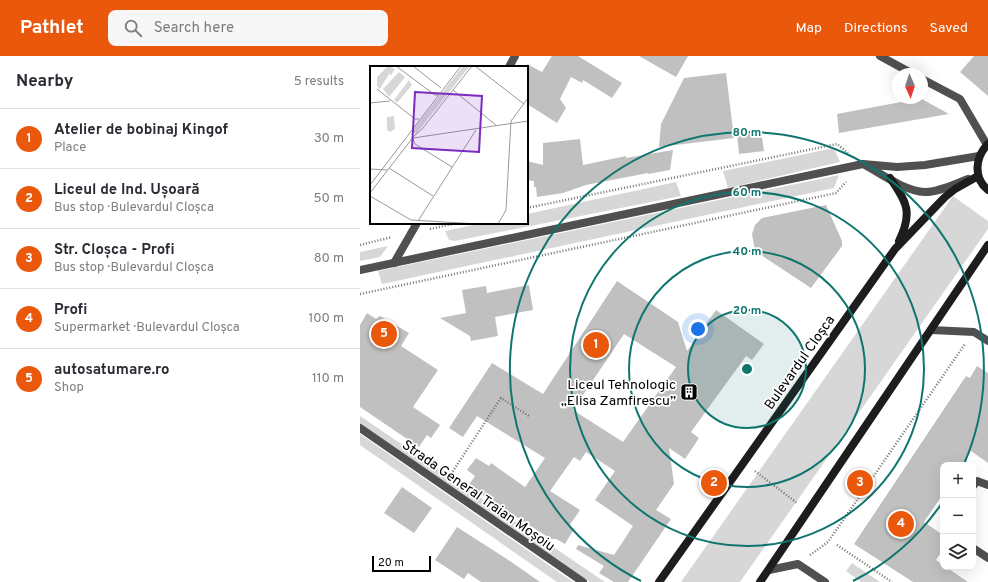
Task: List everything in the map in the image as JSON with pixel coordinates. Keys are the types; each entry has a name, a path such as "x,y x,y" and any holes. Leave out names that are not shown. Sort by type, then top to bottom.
{"main road":[{"path":"987,145 979,156 977,166 978,176 984,187 988,190"},
{"name":"Bulevardul Cloșca","path":"659,582 895,249 955,188 978,176"},
{"path":"890,178 903,197 908,210 906,226 895,249"},
{"path":"760,582 988,245"}],"street":[{"path":"510,66 516,56"},
{"path":"880,56 902,68"},
{"path":"928,82 960,99 987,145"},
{"path":"360,270 863,164 897,166 925,165 979,156"},
{"path":"863,164 915,190 926,192 937,190 978,176"},
{"path":"394,263 416,224"},
{"path":"931,330 974,332 988,341"},
{"name":"Strada General Traian Moșoiu","path":"360,428 583,582"},
{"path":"976,482 977,481 988,485"},
{"path":"976,550 988,558"},
{"path":"769,570 798,564 825,582"}],"path":[{"path":"528,208 837,144"},
{"path":"360,294 836,193"},
{"path":"443,226 452,224"},
{"path":"360,245 396,237"},
{"path":"798,564 828,542 974,332"},
{"path":"444,486 500,398 528,416"},
{"path":"753,469 799,504"},
{"path":"837,545 892,582"}],"shaded area":[{"path":"834,148 840,162 728,188 723,171"},
{"path":"839,175 834,188 382,284 378,271"},
{"path":"676,182 681,196 455,241 449,240 445,231 478,224 528,224 528,214"},
{"path":"953,196 988,221 988,229 740,582 681,582"},
{"path":"388,246 380,257 360,261 360,252"},
{"path":"360,416 605,582 590,582 360,424"},
{"path":"360,434 573,582 557,582 360,445"},
{"path":"852,563 880,582 861,582 846,571"}],"building":[{"path":"552,56 578,56 622,83 612,98 583,80 582,83 571,77 560,99 566,108 557,123 528,105 527,64 542,72"},
{"path":"639,56 688,56 676,77"},
{"path":"974,56 988,56 988,96 960,72"},
{"path":"726,73 734,138 659,147 661,124 684,78"},
{"path":"928,102 949,114 839,133 837,114 892,104 928,104"},
{"path":"761,131 764,151 739,154 737,133"},
{"path":"580,139 583,165 626,156 626,158 673,150 670,170 586,185 563,193 537,197 534,181 528,180 528,161 543,165 543,143"},
{"path":"826,205 842,241 842,246 811,288 755,251 752,234 755,225 762,218"},
{"path":"617,281 678,322 687,351 716,310 764,344 752,360 746,356 691,432 699,438 685,459 669,448 674,484 656,510 671,519 628,582 614,582 599,573 604,566 576,549 578,545 614,555 633,526 595,500 615,471 586,452 580,461 574,457 550,491 580,510 569,526 574,529 565,544 556,539 551,539 468,486 475,476 467,470 476,458 489,466 491,463 525,487 545,458 477,416 463,437 449,428 492,363 543,394","holes":["624,334 676,367 623,442 573,410"]},
{"path":"529,285 533,310 495,317 498,336 471,341 470,336 440,318 466,313 462,290 486,286 487,293"},
{"path":"367,313 376,319 380,316 409,333 401,346 438,370 413,407 440,425 431,438 427,435 419,447 360,407 360,325"},
{"path":"977,366 988,373 988,463 971,451 964,462 940,462 940,498 924,522 940,533 940,554 936,560 940,563 940,570 950,570 968,582 913,582 854,544 966,376 970,378"},
{"path":"402,487 432,508 414,533 384,513"},
{"path":"457,527 540,582 481,582 468,573 464,579 435,560"}],"place":[{"name":"autosatumare.ro","path":"384,334"},
{"name":"Atelier de bobinaj Kingof","path":"596,345"},
{"name":"Liceul Tehnologic „Elisa Zamfirescu”","path":"689,392"},
{"name":"Liceul de Ind. Ușoară","path":"714,483"},
{"name":"Str. Cloșca - Profi","path":"860,483"},
{"name":"Profi","path":"901,524"}]}
